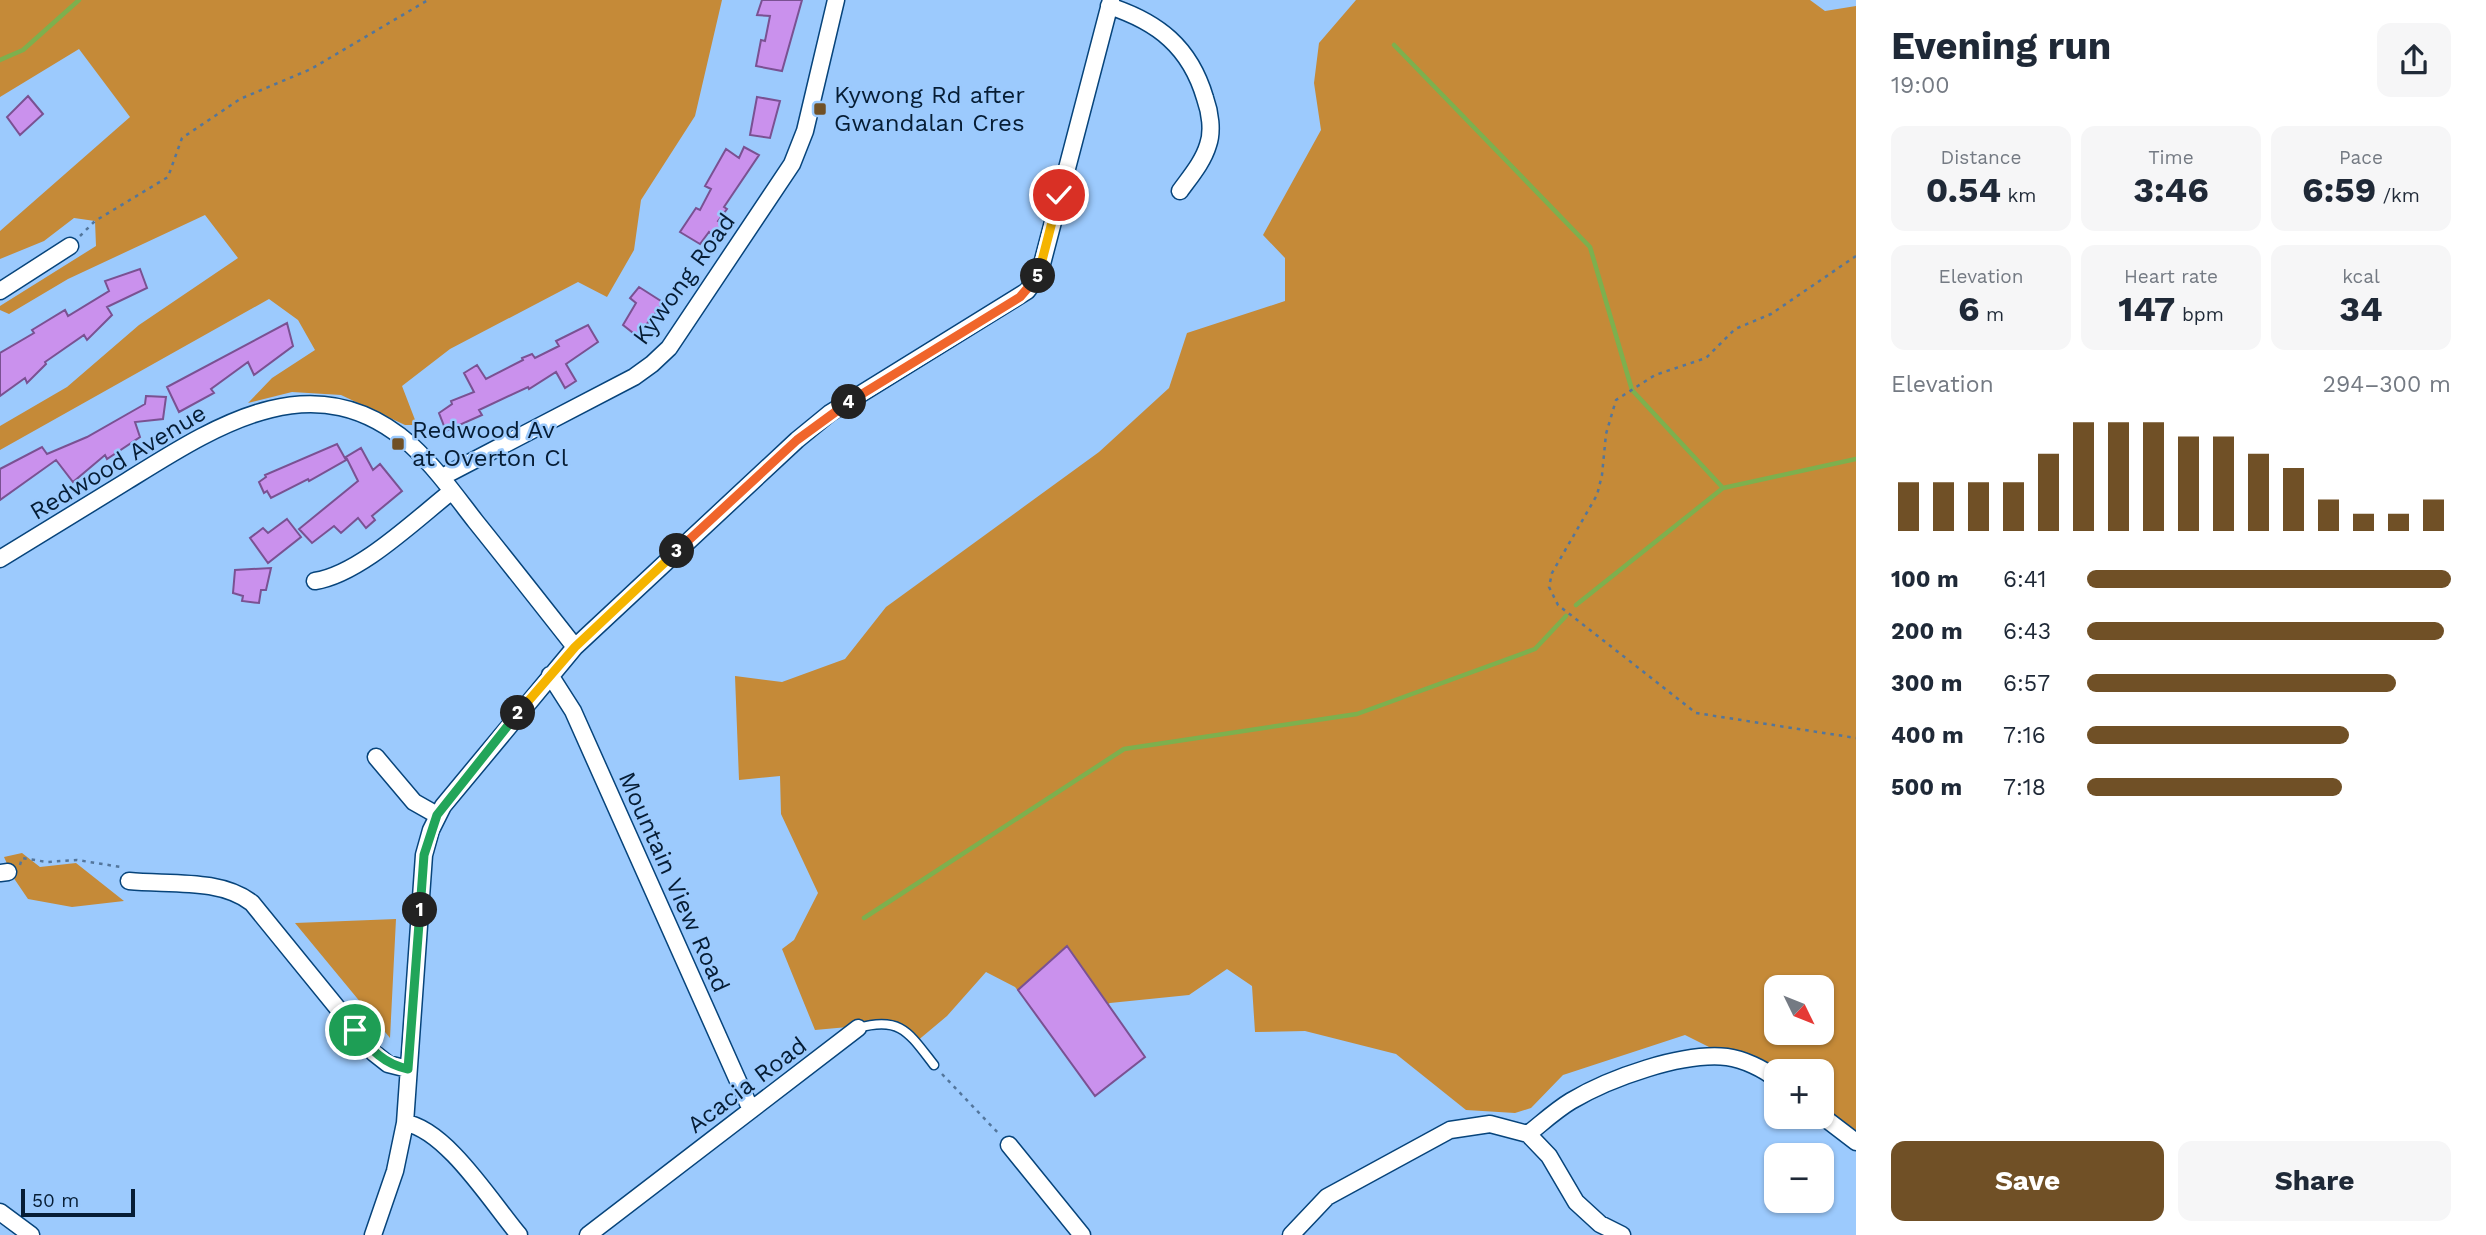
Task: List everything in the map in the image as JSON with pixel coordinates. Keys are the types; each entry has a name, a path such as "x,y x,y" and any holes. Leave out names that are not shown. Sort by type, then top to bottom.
{"street":[{"name":"Kywong Road","path":"442,477 634,377 669,348 792,164 805,131 836,0"},
{"path":"373,1235 395,1171 405,1123 424,855 437,815 575,647 813,426 1027,291 1039,275 1110,3 1147,20 1163,31 1178,44 1199,78 1209,116 1208,145 1199,164 1180,191"},
{"path":"0,291 70,246"},
{"name":"Redwood Avenue","path":"0,559 189,442 233,421 283,406 321,404 350,407 391,429 442,477 575,647"},
{"path":"315,581 333,578 355,566 452,491"},
{"name":"Mountain View Road","path":"550,675 573,711 751,1110"},
{"path":"376,757 414,802 437,815"},
{"path":"129,881 222,887 238,892 252,903 374,1053 388,1064 408,1069"},
{"name":"Acacia Road","path":"588,1235 858,1028"},
{"path":"1528,1134 1572,1101 1641,1070 1689,1058 1729,1057 1764,1070"},
{"path":"405,1123 423,1127 437,1138 519,1235"},
{"path":"1291,1235 1327,1197 1450,1130 1490,1124 1528,1134 1549,1156 1576,1202 1601,1224 1622,1235"},
{"path":"1834,1125 1856,1142"},
{"path":"1010,1145 1082,1235"},
{"path":"0,1212 31,1235"}],"lane":[{"name":"Acacia Road","path":"858,1028 880,1022 892,1023 916,1042 934,1065"}],"path":[{"path":"70,246 95,221 169,177 182,138 240,99 311,69 428,0"},
{"path":"1856,256 1771,314 1735,330 1706,358 1655,375 1616,400 1606,434 1597,495 1552,573 1549,587 1558,605 1696,713 1856,738"},
{"path":"26,857 47,862 77,860 128,869 129,881"},
{"path":"934,1065 1010,1145"}],"shaded area":[{"path":"0,0 722,0 695,116 641,200 634,250 607,297 578,282 450,349 402,386 417,425 405,425 341,395 292,392 248,403 272,378 315,350 298,320 269,299 0,450 0,426 67,387 139,325 238,258 205,215 68,279 9,314 0,310 0,306 96,246 95,221 74,218 44,241 0,259 0,231 130,117 79,49 0,97"},
{"path":"1356,0 1810,0 1825,11 1856,6 1856,1142 1834,1126 1834,1059 1764,1059 1764,1067 1729,1057 1685,1035 1563,1075 1531,1108 1515,1113 1466,1110 1396,1054 1305,1031 1255,1032 1252,986 1227,969 1189,995 1110,1003 1051,1033 1015,987 986,972 947,1016 916,1042 892,1023 815,1030 782,949 794,940 818,893 781,814 780,776 739,780 735,676 782,682 845,659 886,607 1099,452 1169,388 1187,333 1285,301 1285,258 1263,235 1321,130 1314,83 1319,43"},
{"path":"22,853 40,867 76,863 124,901 72,907 28,899 13,877 4,857"},
{"path":"396,919 390,1038 295,923"}],"building":[{"path":"762,0 802,0 782,71 756,66 761,40 765,41 770,16 757,15"},
{"path":"28,96 43,114 20,135 7,117"},
{"path":"757,97 780,101 770,138 750,135"},
{"path":"744,147 759,155 724,207 727,209 718,221 724,225 715,237 709,232 700,244 680,232 696,208 700,210 711,189 705,186 726,149 739,158"},
{"path":"140,269 147,288 107,307 112,315 87,340 84,335 45,362 27,383 25,378 0,396 0,353 65,310 68,316 109,291 105,281"},
{"path":"639,287 664,303 637,336 623,325 636,303 630,298"},
{"path":"287,323 293,346 254,375 248,362 211,389 214,393 179,412 167,387"},
{"path":"588,325 598,342 566,364 576,381 565,388 556,372 529,389 528,387 479,410 482,415 446,431 439,413 452,404 451,401 474,392 464,373 477,365 486,379 523,360 522,358 532,354 535,358 559,346 556,341"},
{"path":"146,396 166,397 163,419 135,422 140,437 107,459 105,455 73,482 56,460 0,500 0,469 42,447 47,454 87,437 145,404"},
{"path":"337,444 346,460 271,498 267,491 264,493 259,482 265,475"},
{"path":"361,448 373,470 380,464 402,491 372,516 375,520 366,528 358,518 341,533 334,526 312,543 299,529 358,481 346,457"},
{"path":"287,519 301,537 268,563 250,538 263,528 268,533"},
{"path":"271,568 266,590 261,590 259,603 242,601 243,596 233,593 235,570"},
{"path":"1067,946 1145,1057 1095,1096 1018,990"}],"waterway":[{"path":"0,60 23,50 79,0"},
{"path":"1394,45 1590,247 1632,390 1723,488"},
{"path":"1576,605 1723,488 1856,459"},
{"path":"864,918 1124,749 1357,714 1535,649 1566,616"}],"place":[{"name":"Kywong Rd after Gwandalan Cres","path":"820,109"},
{"name":"Redwood Av at Overton Cl","path":"398,444"}],"route":[{"path":"355,1030 382,1060 395,1067 408,1069 424,855 431,830 443,806 550,675 596,626 813,426 1027,291 1039,275 1059,195"}]}
